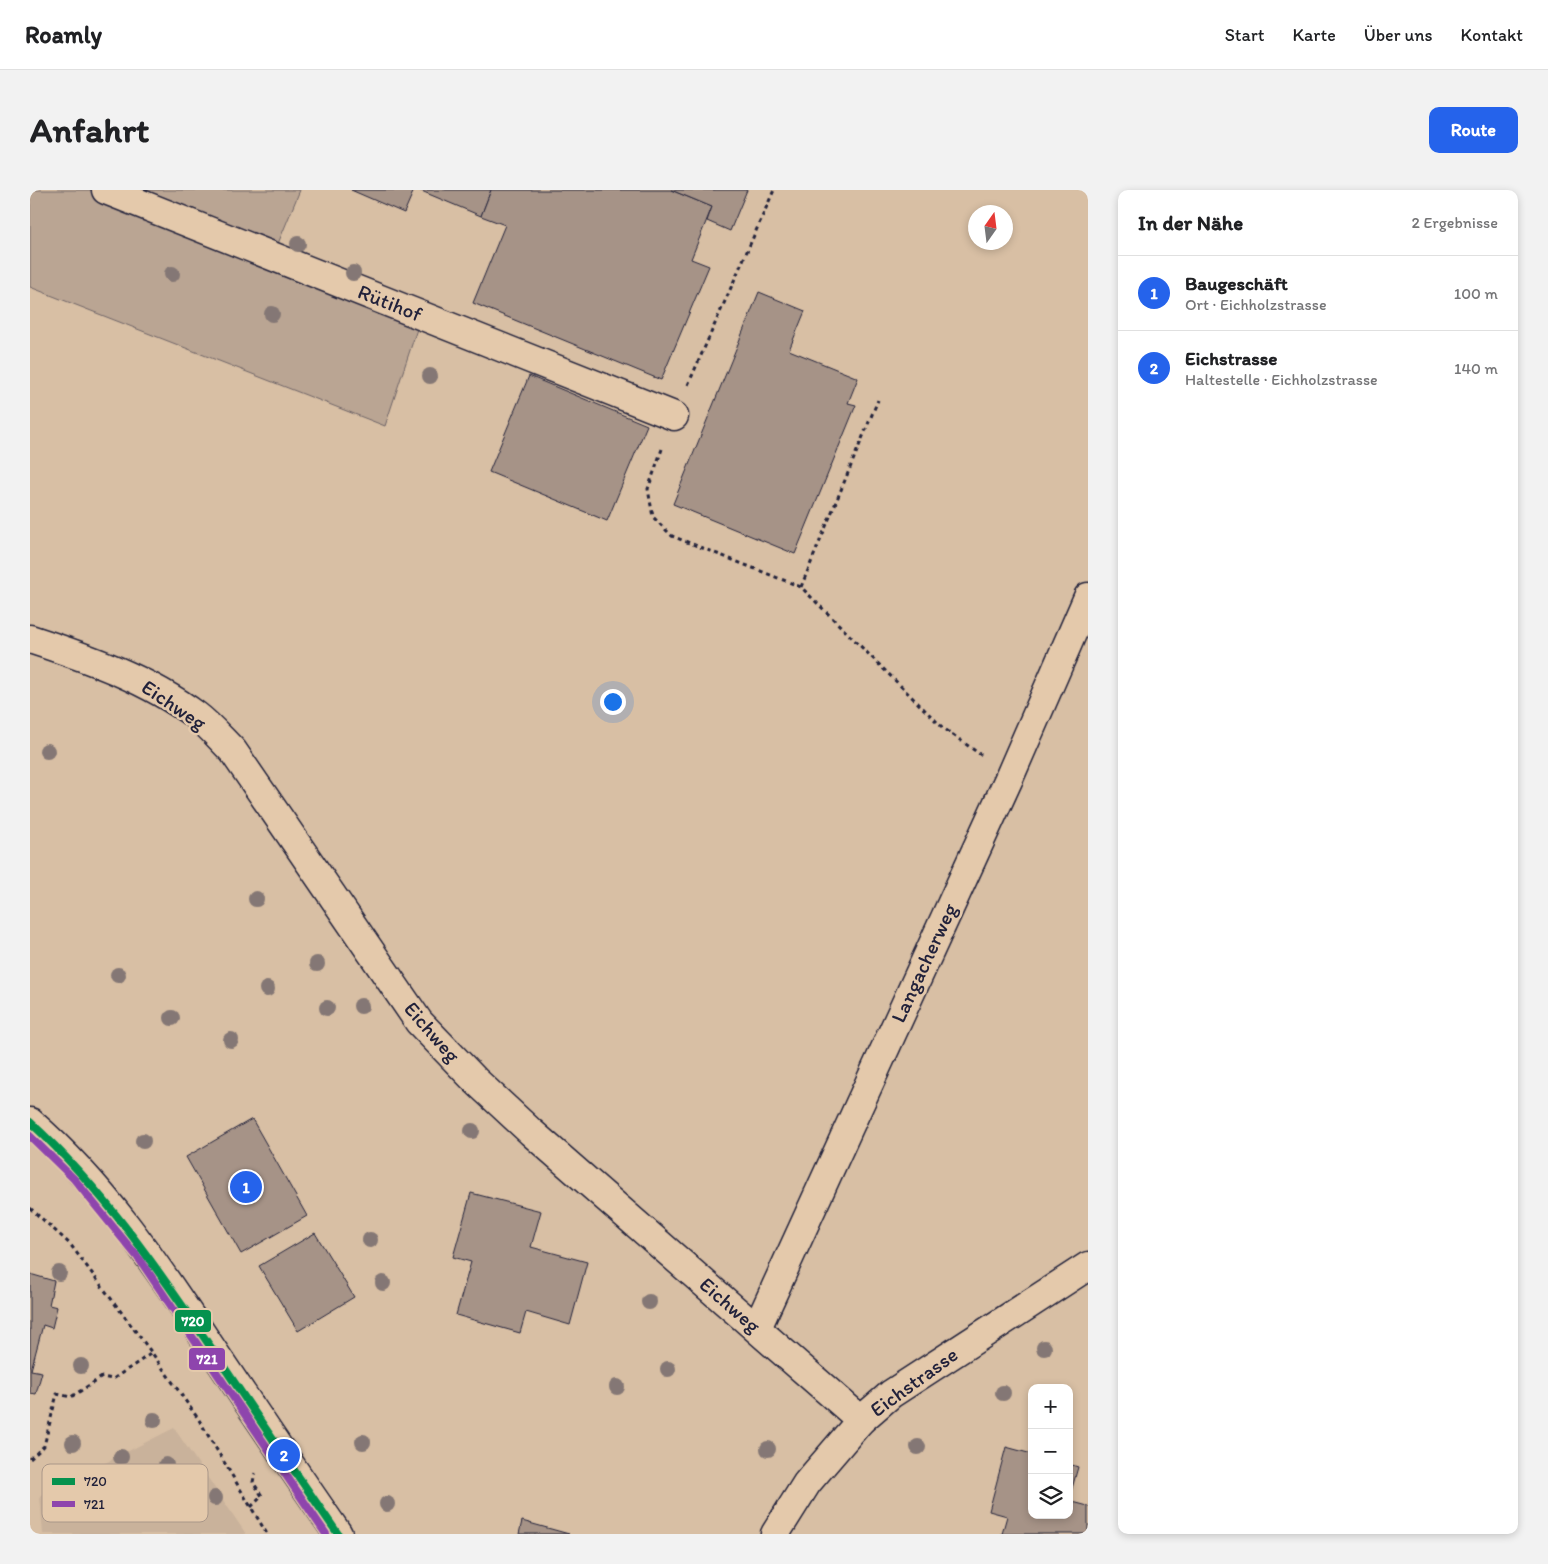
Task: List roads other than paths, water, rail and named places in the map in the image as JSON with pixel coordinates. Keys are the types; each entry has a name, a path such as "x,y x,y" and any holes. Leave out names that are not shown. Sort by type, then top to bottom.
{"street":[{"name":"Rütihof","path":"106,190 674,416"},
{"name":"Langacherweg","path":"756,1328 1010,776 1088,597"},
{"name":"Eichweg","path":"30,639 132,677 168,697 198,717 233,751 419,1022 475,1080 531,1132 861,1420"},
{"path":"30,1122 83,1172 121,1218 160,1271 338,1534"},
{"name":"Eichstrasse","path":"775,1534 807,1483 861,1420 891,1394 1088,1266"}],"place":[{"name":"Baugeschäft","path":"246,1187"},
{"name":"Eichstrasse","path":"284,1455"}]}
